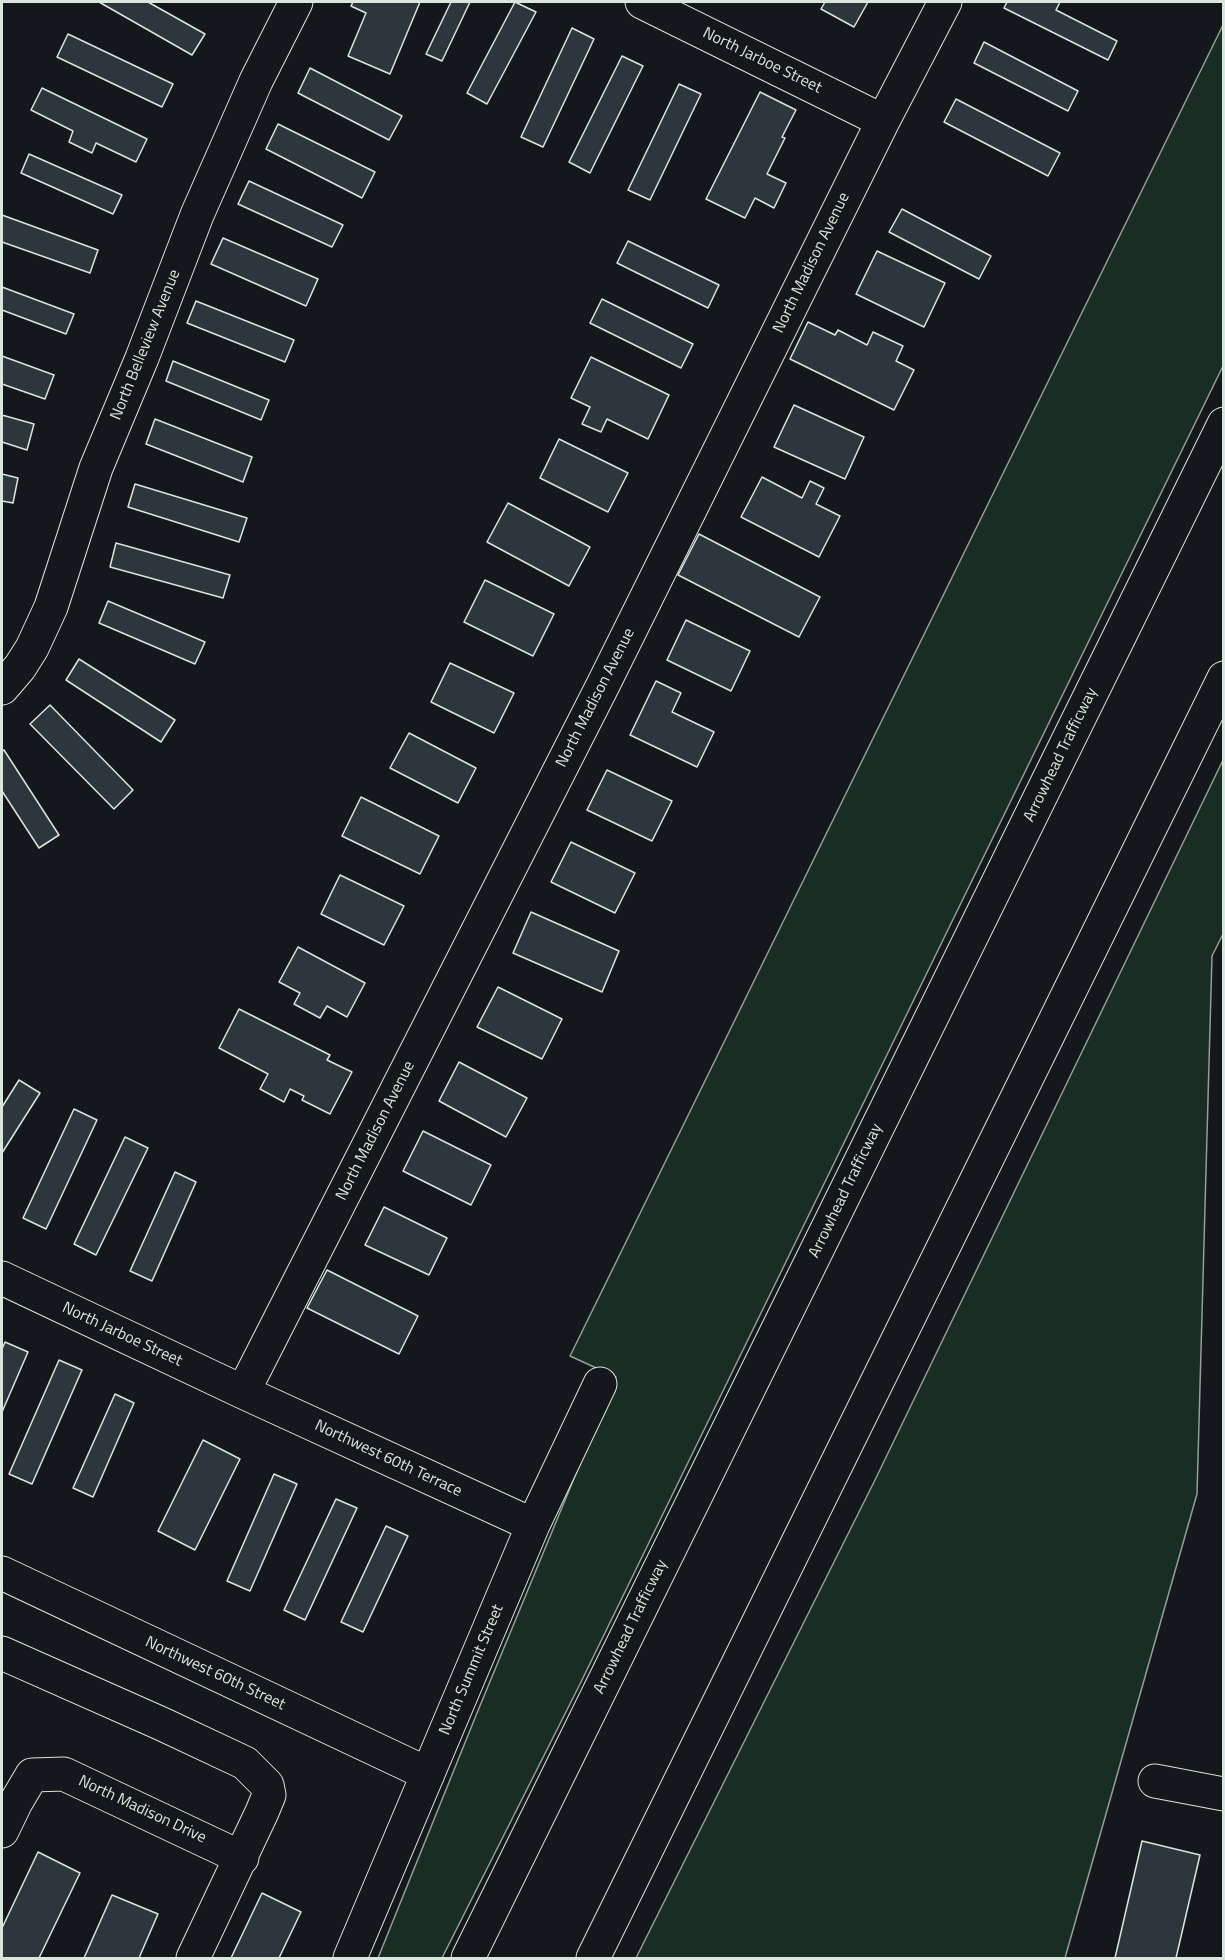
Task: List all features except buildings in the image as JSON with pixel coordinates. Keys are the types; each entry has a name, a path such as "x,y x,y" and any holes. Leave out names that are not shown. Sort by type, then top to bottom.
{"main road":[{"name":"North Belleview Avenue","path":"2,688 32,648 51,607 96,468 142,358 197,215 256,81 296,2"},
{"name":"North Jarboe Street","path":"642,2 883,121"},
{"name":"North Madison Avenue","path":"243,1392 603,685 883,121 945,2"},
{"name":"Arrowhead Trafficway","path":"468,1959 1224,424"},
{"path":"593,1959 1224,678"},
{"name":"North Jarboe Street","path":"2,1278 243,1392"},
{"name":"North Summit Street","path":"350,1959 533,1525 600,1384"},
{"name":"Northwest 60th Terrace","path":"243,1392 533,1525"},
{"name":"Northwest 60th Street","path":"2,1573 428,1774"},
{"path":"2,1653 245,1763 267,1785 269,1795 242,1858 193,1959"},
{"name":"North Madison Drive","path":"2,1832 32,1775 64,1774 242,1858"},
{"path":"1155,1782 1224,1794"}],"green space":[{"path":"1223,25 1223,366 580,1684 442,1958 378,1958 616,1377 570,1356"},
{"path":"1223,760 1224,932 1212,956 1197,1494 1065,1958 636,1958 875,1480"}]}
